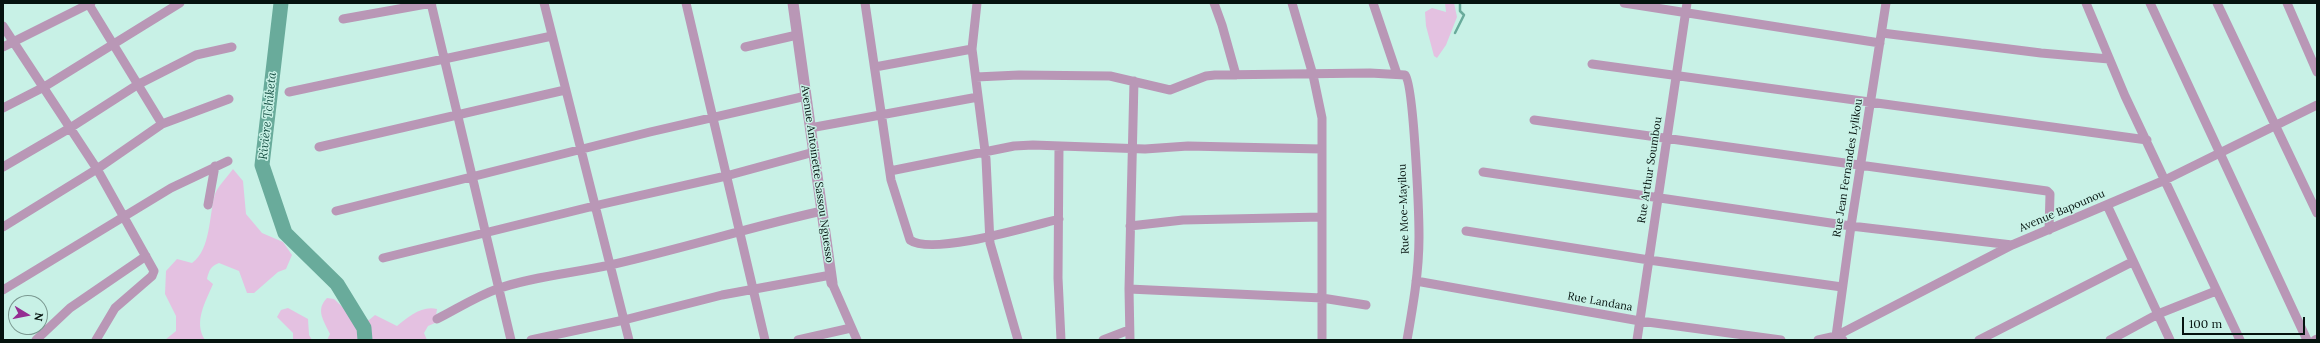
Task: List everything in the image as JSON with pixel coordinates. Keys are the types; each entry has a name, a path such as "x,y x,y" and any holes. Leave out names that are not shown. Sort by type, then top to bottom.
{"street":[{"path":"3,47 12,41 89,3 162,124"},
{"path":"3,108 44,86 112,43 180,3"},
{"path":"343,19 431,3 511,340"},
{"path":"544,3 580,151 629,340"},
{"path":"686,3 765,340"},
{"name":"Avenue Antoinette Sassou Nguesso","path":"793,3 831,279 857,340"},
{"path":"865,3 890,171 902,218 910,240 914,243 964,242 990,237 1059,219"},
{"path":"977,3 972,49 985,151 990,237 1018,340"},
{"path":"1214,3 1222,25 1236,75"},
{"path":"1292,3 1313,75 1322,118 1322,340"},
{"path":"976,77 1069,74 1110,76 1170,90 1206,76 1397,74 1373,3"},
{"path":"1624,3 1880,43"},
{"name":"Rue Arthur Soumbou","path":"1637,340 1687,3"},
{"name":"Rue Jean Fernandes Lylikou","path":"1840,338 1842,287 1886,3"},
{"path":"2086,3 2109,59 2240,340"},
{"path":"2150,3 2307,340"},
{"path":"2217,3 2276,124 2317,213"},
{"path":"2287,3 2317,72"},
{"path":"3,26 44,86 97,169 126,218 154,271 153,275 115,308 96,340"},
{"path":"1882,33 2041,53 2109,59"},
{"path":"745,47 797,35"},
{"path":"289,92 552,36"},
{"path":"3,167 70,128 137,84 196,56 232,47"},
{"path":"875,67 972,49"},
{"path":"1592,64 1676,77 2147,140"},
{"name":"Rue Moe-Mayilou","path":"1397,74 1407,78 1414,116 1419,237 1416,281 1407,340"},
{"path":"1130,340 1129,288 1131,149 1134,82"},
{"path":"319,147 566,90"},
{"path":"336,211 473,178 712,117 806,96"},
{"path":"810,128 978,97"},
{"path":"3,227 97,169 162,124 229,99"},
{"name":"Avenue Bapounou","path":"1818,340 1840,338 2012,245 2165,180 2317,105"},
{"path":"1534,120 2047,192 2050,194 2051,199 2049,230"},
{"path":"890,171 1014,146 1131,149 1188,146 1322,149"},
{"path":"1059,146 1058,278 1061,340"},
{"path":"383,258 486,234 594,206 726,176 814,152"},
{"path":"3,290 126,218 171,188 228,161"},
{"path":"208,205 215,166"},
{"path":"1483,172 1851,226 2012,245"},
{"path":"2107,205 2132,262 2170,340"},
{"path":"437,318 453,311 470,300 499,289 610,265 739,230 822,211"},
{"path":"1130,226 1183,220 1322,217"},
{"path":"1466,230 1649,260 1842,287"},
{"path":"36,340 70,308 146,256"},
{"path":"1979,340 2132,262"},
{"path":"531,340 624,320 722,295 831,279"},
{"name":"Rue Landana","path":"1416,281 1640,321 1781,340"},
{"path":"1129,288 1322,298 1366,305"},
{"path":"2110,340 2158,314 2216,291"},
{"path":"798,340 852,328"},
{"path":"1103,340 1129,330"}],"shaded area":[{"path":"1445,3 1454,3 1457,17 1446,45 1437,58 1434,56 1426,26 1425,12 1432,8 1446,12"},
{"path":"233,169 243,181 246,214 262,233 283,242 292,255 286,269 278,272 254,293 247,293 239,271 219,263 212,267 207,279 213,284 204,304 200,319 200,326 205,340 165,340 176,331 176,316 165,294 166,271 177,259 192,263 203,250 216,191"},
{"path":"327,298 334,299 351,315 369,320 375,315 397,326 421,310 431,308 437,309 435,323 428,326 424,333 427,340 327,340 330,334 323,320 321,311 323,302"},
{"path":"288,308 308,319 309,335 312,340 293,340 293,333 277,317 281,310"}],"waterway":[{"name":"Rivière Tchiketa","path":"281,3 262,165 285,233 337,284 364,328 365,340"},
{"path":"1455,33 1464,15 1460,11 1460,3"}]}
